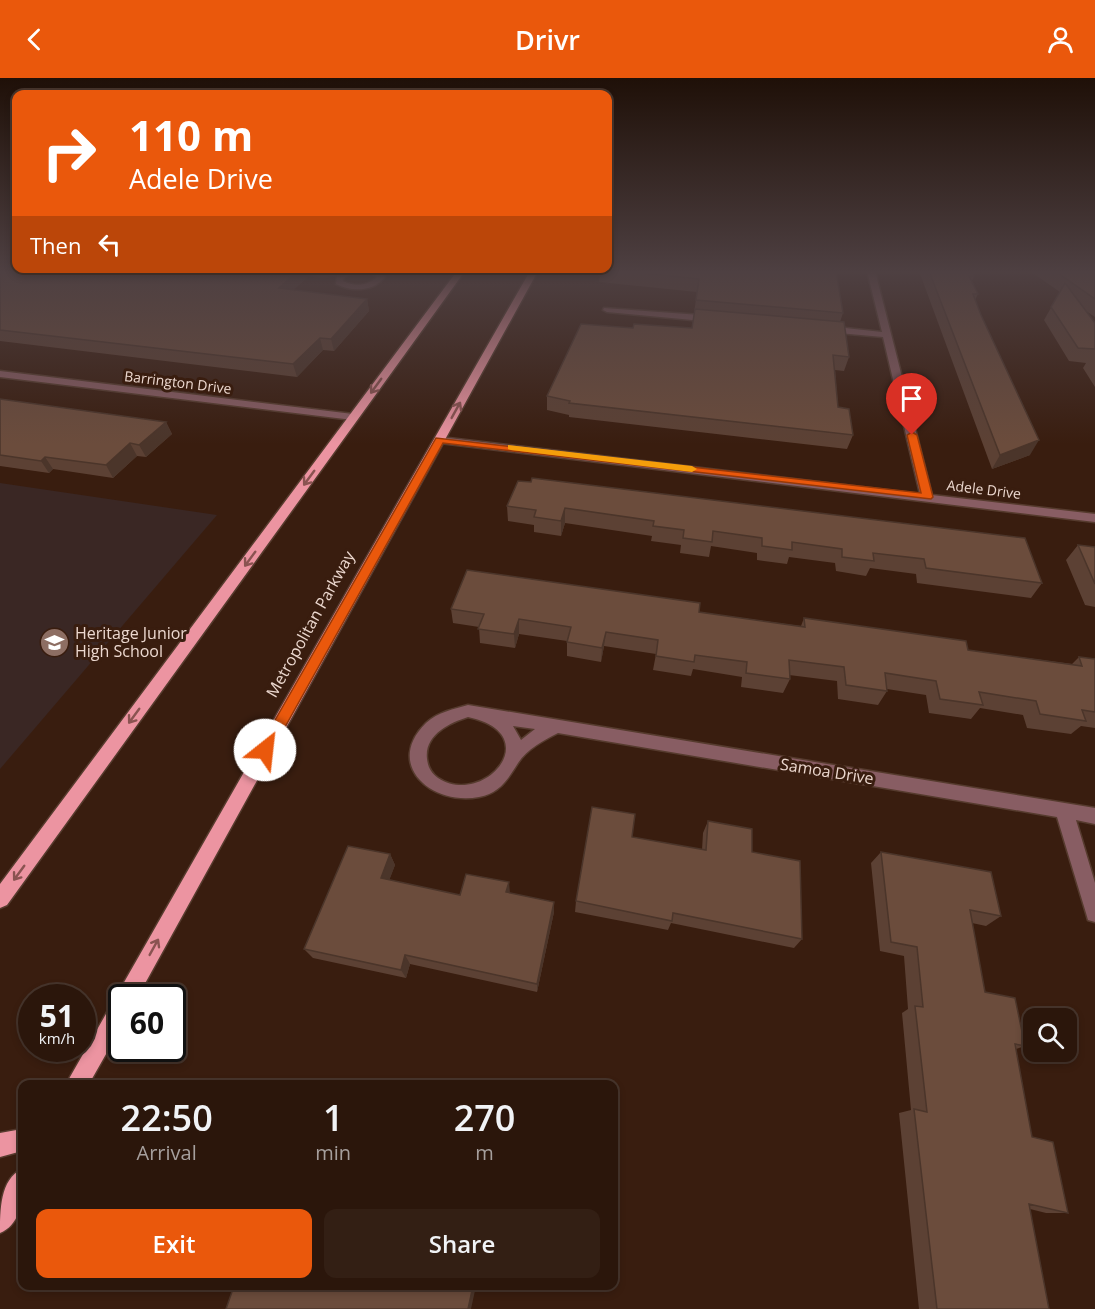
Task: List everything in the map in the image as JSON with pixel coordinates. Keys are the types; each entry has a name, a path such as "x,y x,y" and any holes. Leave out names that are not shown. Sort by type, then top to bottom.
{"main road":[{"path":"0,899 419,328"},
{"name":"Metropolitan Parkway","path":"134,984 502,328"},
{"path":"79,1080 108,1030"},
{"path":"0,1145 18,1141"},
{"path":"0,1221 18,1188"}],"street":[{"path":"821,328 887,335"},
{"path":"885,328 927,497"},
{"name":"Barrington Drive","path":"0,374 353,417"},
{"name":"Adele Drive","path":"440,440 1095,518"},
{"name":"Samoa Drive","path":"559,726 534,737 514,756 501,779 488,787 473,791 458,792 443,789 431,782 423,772 419,760 419,748 423,736 431,726 454,713 481,712 493,716 559,726 1095,816"},
{"path":"493,716 504,723 511,732 515,744 514,756"},
{"path":"1064,811 1095,913"}],"shaded area":[{"name":"Heritage Junior High School","path":"0,483 217,515 0,769"}],"building":[{"path":"340,328 331,339 320,338 293,364 0,330"},
{"path":"579,328 845,328 849,357 833,355 838,407 849,409 853,435 569,403 570,401 547,396"},
{"path":"951,328 987,328 1039,440 1000,455"},
{"path":"1065,328 1095,328 1095,349 1078,348"},
{"path":"0,399 166,422 139,445 130,443 106,465 45,457 41,461 0,455"},
{"path":"532,478 1025,538 1042,583 926,568 924,559 873,553 874,561 842,557 842,549 792,542 792,550 762,546 762,538 713,531 712,542 683,538 684,530 653,526 654,521 565,508 561,521 534,517 536,510 507,506 518,481 531,482"},
{"path":"1078,545 1095,547 1095,584"},
{"path":"467,570 700,603 699,612 805,627 804,618 966,641 968,650 1082,666 1079,657 1095,659 1095,712 1082,710 1086,721 1040,714 1036,701 979,692 983,705 940,699 936,681 885,673 887,691 846,685 844,667 789,660 790,679 746,673 747,662 695,655 694,662 656,656 658,640 606,632 602,648 567,642 571,627 519,619 514,634 478,629 484,614 451,609"},
{"path":"592,807 635,814 632,837 706,850 708,821 752,829 752,852 800,861 802,939 673,913 672,921 576,901"},
{"path":"348,846 390,854 381,878 460,895 466,874 509,882 506,892 554,902 537,984 405,955 401,970 304,949"},
{"path":"881,852 991,872 1001,916 970,910 985,992 1015,998 1023,1046 1015,1044 1032,1137 1053,1142 1068,1213 1029,1204 1049,1309 937,1309 914,1109 927,1112 915,1006 923,1007 917,947 891,942"},
{"path":"233,1290 472,1290 468,1309 226,1309"}],"slow traffic":[{"path":"511,447 692,469"}],"place":[{"name":"Heritage Junior High School","path":"54,642"}],"route":[{"path":"265,750 440,440 927,497 912,435"}]}
